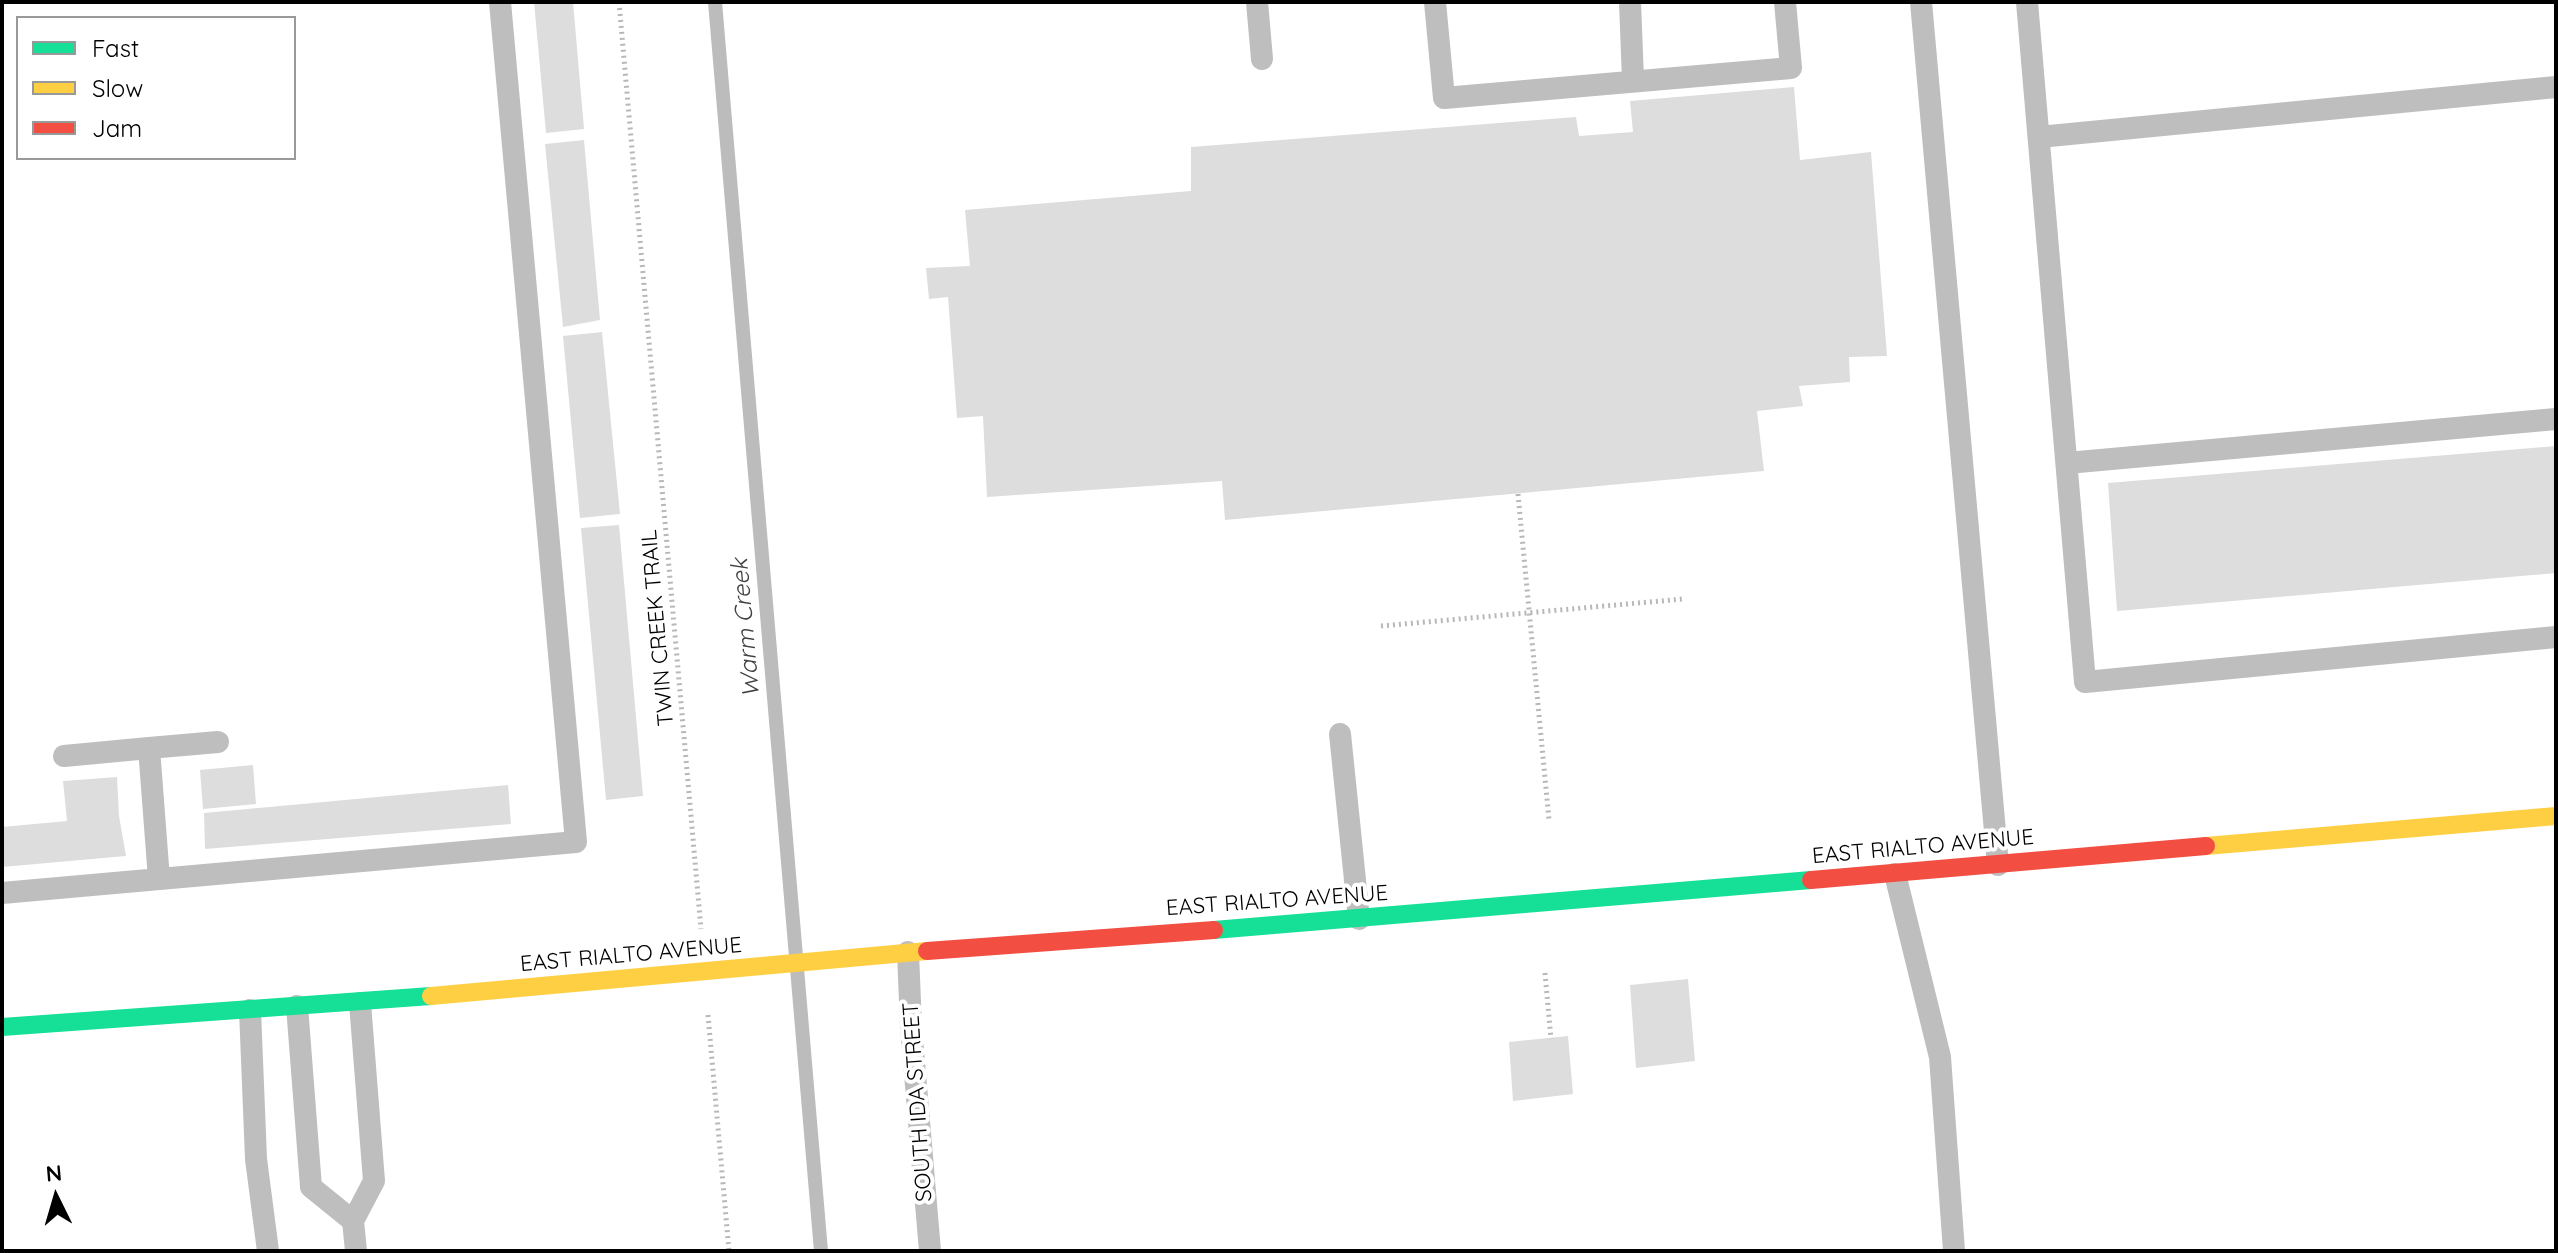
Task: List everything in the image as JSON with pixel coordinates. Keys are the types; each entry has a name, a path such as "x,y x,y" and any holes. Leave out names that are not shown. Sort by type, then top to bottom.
{"street":[{"name":"EAST RIALTO AVENUE","path":"2,1027 360,1003 908,952 1359,919 2556,816"}],"lane":[{"path":"2,893 576,842 500,2"},
{"path":"1257,2 1262,59"},
{"path":"1435,2 1444,98 1791,68 1785,2"},
{"path":"1630,2 1633,80"},
{"path":"1921,2 1998,865"},
{"path":"2027,2 2085,682 2556,637"},
{"path":"2039,137 2556,87"},
{"path":"2067,463 2556,419"},
{"path":"1340,734 1359,919"},
{"path":"64,756 218,742"},
{"path":"149,748 159,879"},
{"path":"1895,874 1940,1057 1954,1251"},
{"name":"SOUTH IDA STREET","path":"908,952 911,1027 930,1251"},
{"path":"356,1251 353,1221 374,1181 360,1003"},
{"path":"297,1006 311,1187 353,1221"},
{"path":"250,1010 256,1159 268,1251"}],"path":[{"name":"TWIN CREEK TRAIL","path":"619,2 712,972 729,1251"},
{"path":"1518,494 1549,820"},
{"path":"1381,626 1683,599"},
{"path":"1545,973 1551,1039"}],"building":[{"path":"534,2 573,2 584,129 546,133"},
{"path":"1794,87 1800,160 1871,152 1887,356 1849,357 1850,382 1799,386 1803,406 1757,411 1764,471 1225,520 1222,481 987,497 983,416 957,418 948,297 929,299 926,268 970,266 965,210 1191,191 1191,147 1576,117 1579,136 1633,132 1630,101"},
{"path":"584,140 600,320 563,327 545,144"},
{"path":"602,332 620,514 580,518 563,336"},
{"path":"2556,446 2556,573 2117,611 2108,483"},
{"path":"619,525 643,796 606,800 581,528"},
{"path":"253,765 256,804 203,809 200,770"},
{"path":"117,777 119,816 126,856 2,867 2,827 67,821 63,781"},
{"path":"508,785 511,824 205,849 204,813"},
{"path":"1688,979 1695,1061 1636,1068 1630,985"},
{"path":"1568,1036 1573,1094 1513,1101 1509,1042"}],"waterway":[{"name":"Warm Creek","path":"715,2 821,1251"}],"traffic: fast":[{"path":"1214,930 1811,880"},
{"path":"2,1027 431,996"}],"traffic: slow":[{"path":"2206,846 2556,816"},
{"path":"431,996 927,951"}],"traffic: jam":[{"path":"1811,880 2206,846"},
{"path":"927,951 1214,930"}]}
